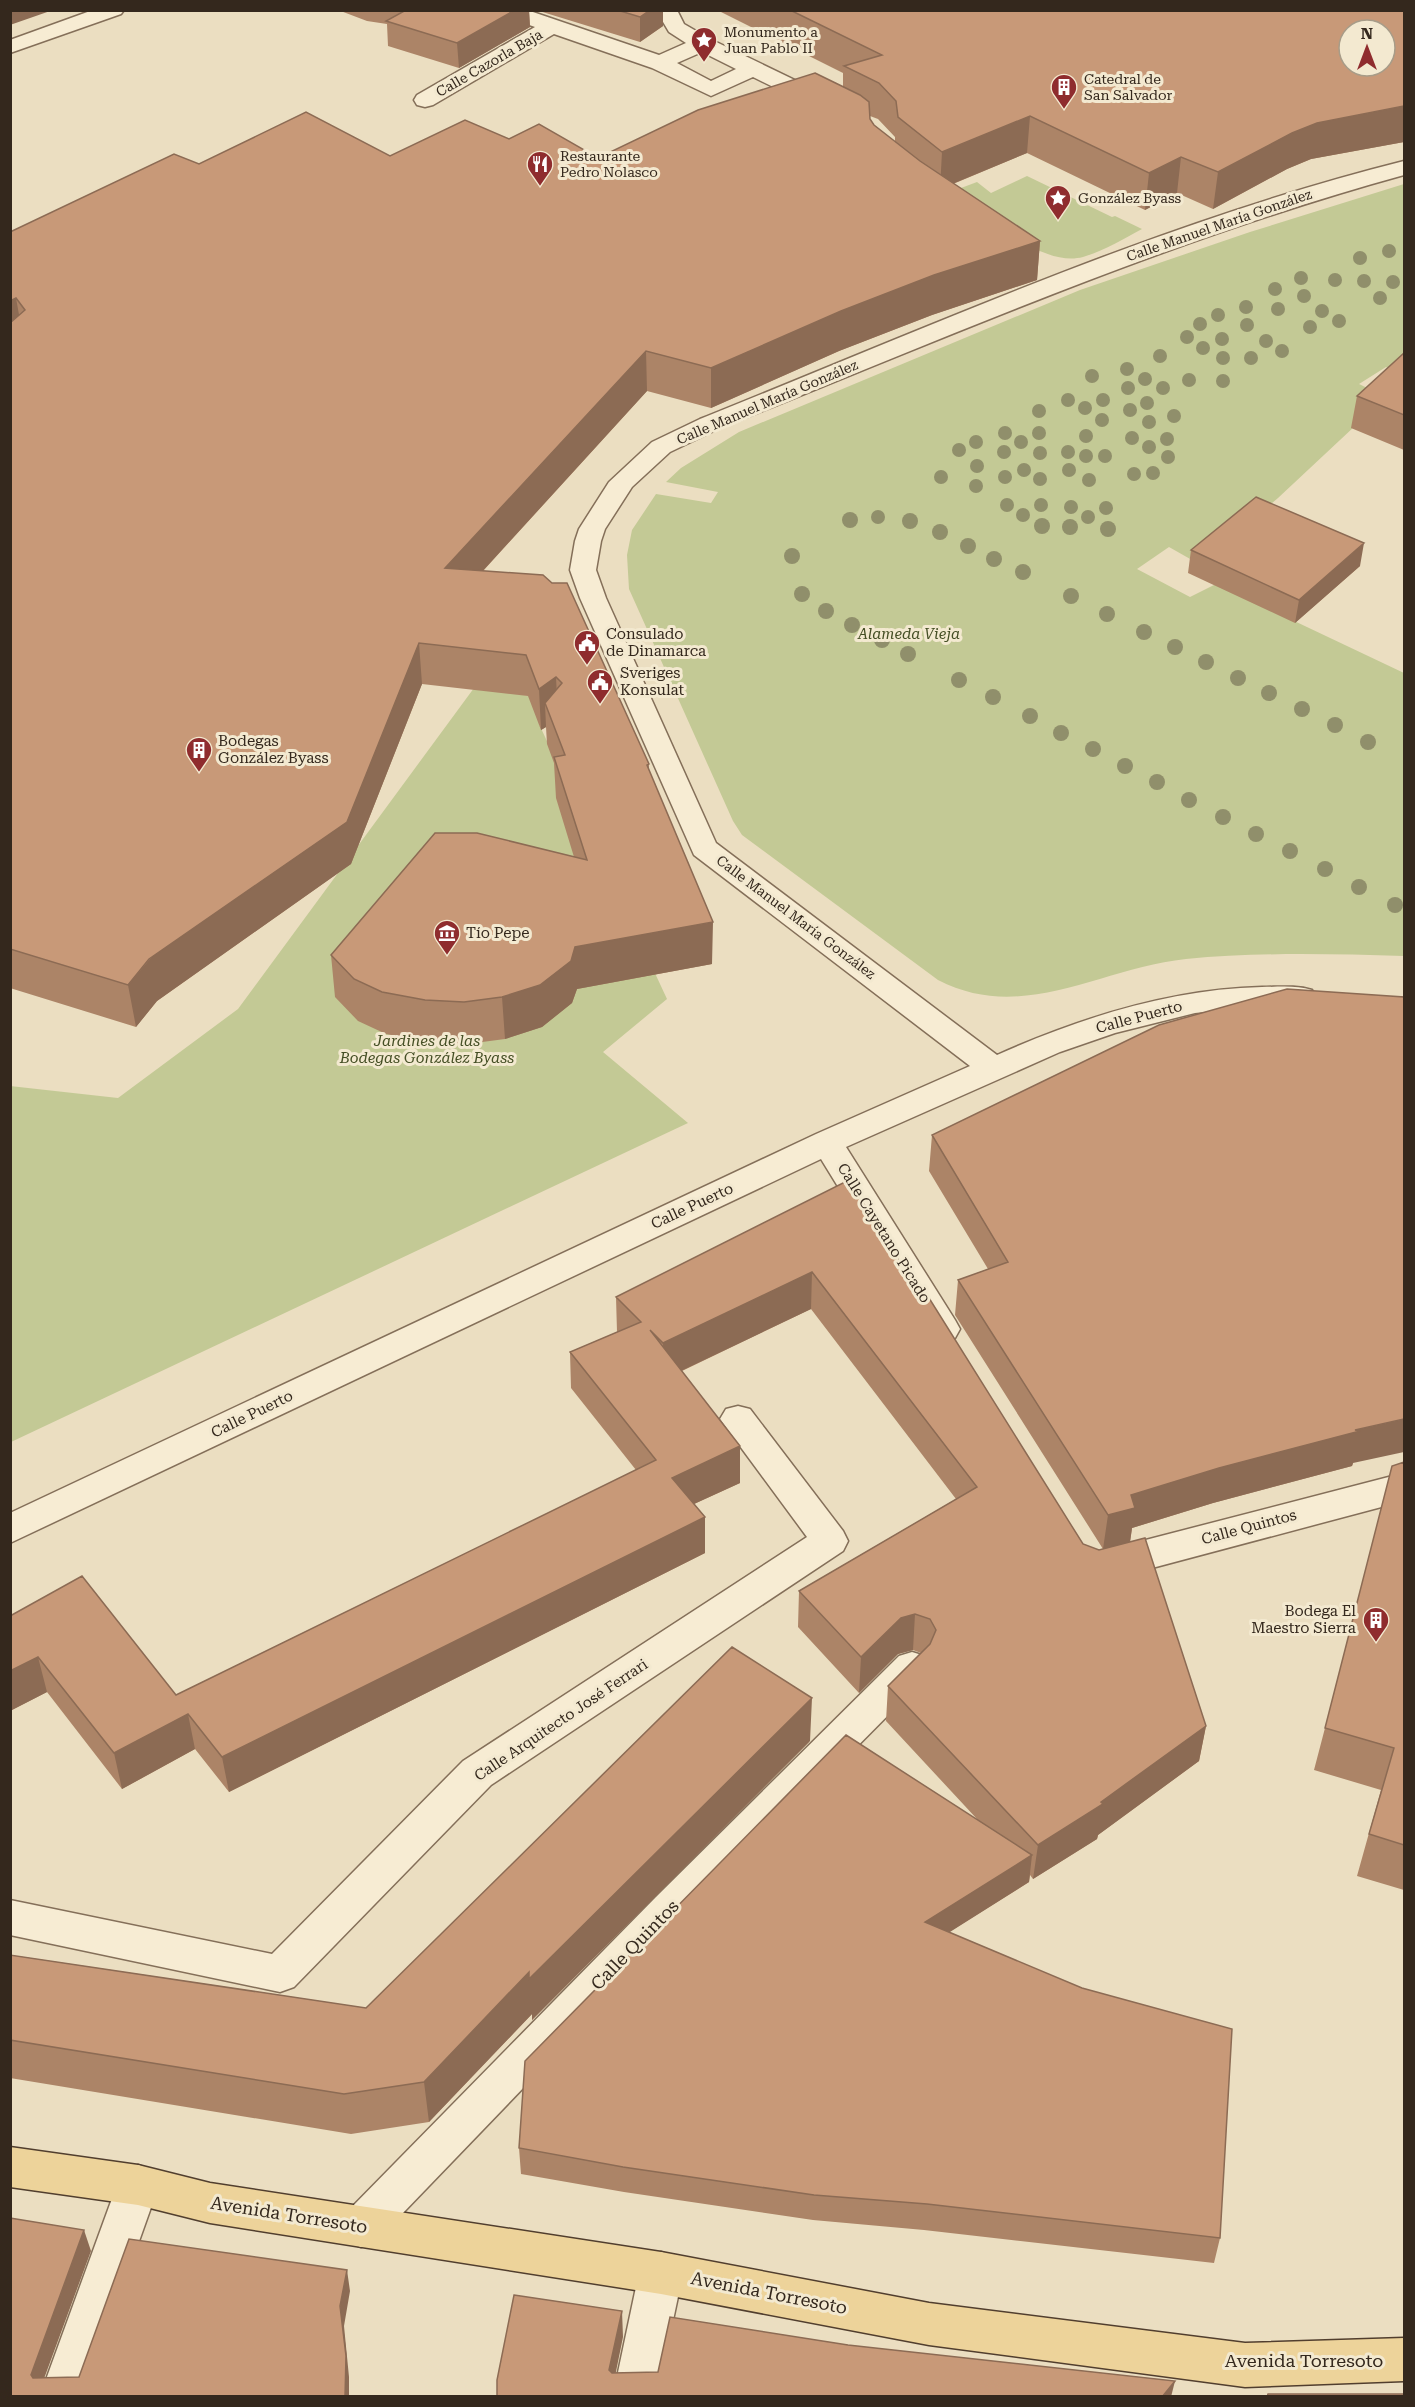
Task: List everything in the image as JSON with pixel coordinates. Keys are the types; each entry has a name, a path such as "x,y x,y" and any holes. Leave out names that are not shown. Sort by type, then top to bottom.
{"main road":[{"name":"Avenida Torresoto","path":"10,2167 138,2185 210,2203 661,2273 929,2324 1245,2365 1404,2360"}],"street":[{"path":"10,47 114,10"},
{"path":"505,10 660,63 711,88 753,69"},
{"path":"666,10 676,28 702,44 837,110"},
{"name":"Calle Cazorla Baja","path":"425,100 552,27"},
{"path":"660,63 702,44"},
{"name":"Calle Manuel María González","path":"993,1068 945,1029 704,848 593,598 583,570 592,529 621,482 661,447 709,424 1060,282 1334,186 1404,168"},
{"path":"1039,267 1060,282"},
{"name":"Calle Puerto","path":"10,1529 827,1142 993,1068 1105,1025 1152,1012 1240,998 1324,998"},
{"name":"Calle Cayetano Picado","path":"827,1142 960,1356"},
{"name":"Calle Arquitecto José Ferrari","path":"10,1917 280,1974 477,1773 830,1541 738,1419"},
{"name":"Calle Quintos","path":"1087,1559 1269,1521 1404,1487"},
{"name":"Calle Quintos","path":"361,2227 670,1909 912,1666"},
{"path":"62,2397 138,2185"},
{"path":"635,2397 661,2273"}],"green space":[{"path":"1027,176 1142,229 1083,257 1067,258 1050,255 1015,237 953,191 977,182 991,193"},
{"name":"Alameda Vieja","path":"1404,184 1404,376 1386,367 1359,384 1386,397 1278,498 1199,564 1169,547 1137,569 1190,597 1216,584 1404,673 1404,956 1268,954 1186,959 1154,964 1031,995 1001,997 970,992 938,980 742,835 733,821 629,589 627,555 632,530 656,494 711,503 718,492 666,482 681,468 739,432 1080,290 1250,232"},
{"name":"Jardines de las Bodegas González Byass","path":"474,688 552,699 539,724 667,999 603,1052 688,1123 11,1442 10,1086 118,1098 238,1009"}],"building":[{"path":"406,10 515,10 457,43 386,21"},
{"path":"617,10 650,10 640,17"},
{"path":"790,10 1404,10 1404,106 1317,123 1292,133 1218,172 1181,157 1149,173 1030,116 942,152 898,117 896,101 879,83 844,66 882,55"},
{"path":"815,73 860,95 869,102 870,119 874,125 920,161 1040,241 934,275 841,311 711,368 646,351 445,568 543,575 552,583 567,583 649,764 647,765 713,922 575,947 571,961 540,985 502,997 464,1002 425,1000 382,992 354,979 331,955 435,833 477,833 587,860 554,757 565,755 545,703 562,683 556,677 539,689 526,655 419,643 347,822 149,959 128,985 10,949 10,323 25,310 16,298 10,301 10,232 174,154 199,164 306,112 390,156 465,120 509,139 539,124 598,158 698,110"},
{"path":"1404,353 1404,415 1357,396"},
{"path":"1256,497 1364,543 1299,600 1191,550"},
{"path":"1287,989 1404,997 1404,1419 1355,1430 1360,1431 1219,1468 1131,1495 1135,1508 1108,1515 958,1280 1008,1262 932,1135 1159,1025"},
{"path":"849,1180 919,1292 924,1290 1083,1544 1099,1550 1145,1538 1206,1726 1101,1802 1103,1804 1038,1845 888,1686 930,1644 936,1630 930,1619 915,1614 901,1618 861,1657 799,1591 977,1487 812,1272 663,1343 650,1330 740,1446 672,1478 705,1517 222,1757 188,1714 114,1753 38,1657 10,1671 10,1616 82,1576 176,1695 656,1460 570,1352 641,1322 616,1297"},
{"name":"Bodega El Maestro Sierra","path":"1404,1462 1404,1845 1369,1834 1394,1748 1325,1728 1392,1466"},
{"path":"732,1647 812,1698 529,1979 529,1972 424,2082 344,2094 10,2040 10,1955 366,2008"},
{"path":"846,1735 1032,1855 925,1922 1082,1988 1232,2029 1220,2238 927,2204 814,2195 623,2167 519,2148 525,2061"},
{"path":"10,2218 84,2230 31,2375 33,2378 79,2377 129,2239 347,2270 340,2306 346,2356 345,2397 10,2397"},
{"path":"514,2295 622,2311 609,2370 612,2373 658,2372 670,2317 848,2345 1175,2381 1162,2397 497,2397 497,2380"},
{"path":"1268,2394 1404,2394 1404,2397 1267,2397"}],"place":[{"name":"Monumento a Juan Pablo II","path":"704,63"},
{"name":"Catedral de San Salvador","path":"1064,110"},
{"name":"Restaurante Pedro Nolasco","path":"540,187"},
{"name":"González Byass","path":"1058,221"},
{"name":"Consulado de Dinamarca","path":"587,666"},
{"name":"Sveriges Konsulat","path":"600,705"},
{"name":"Bodegas González Byass","path":"199,773"},
{"name":"Tío Pepe","path":"447,956"},
{"name":"Bodega El Maestro Sierra","path":"1376,1643"}]}
